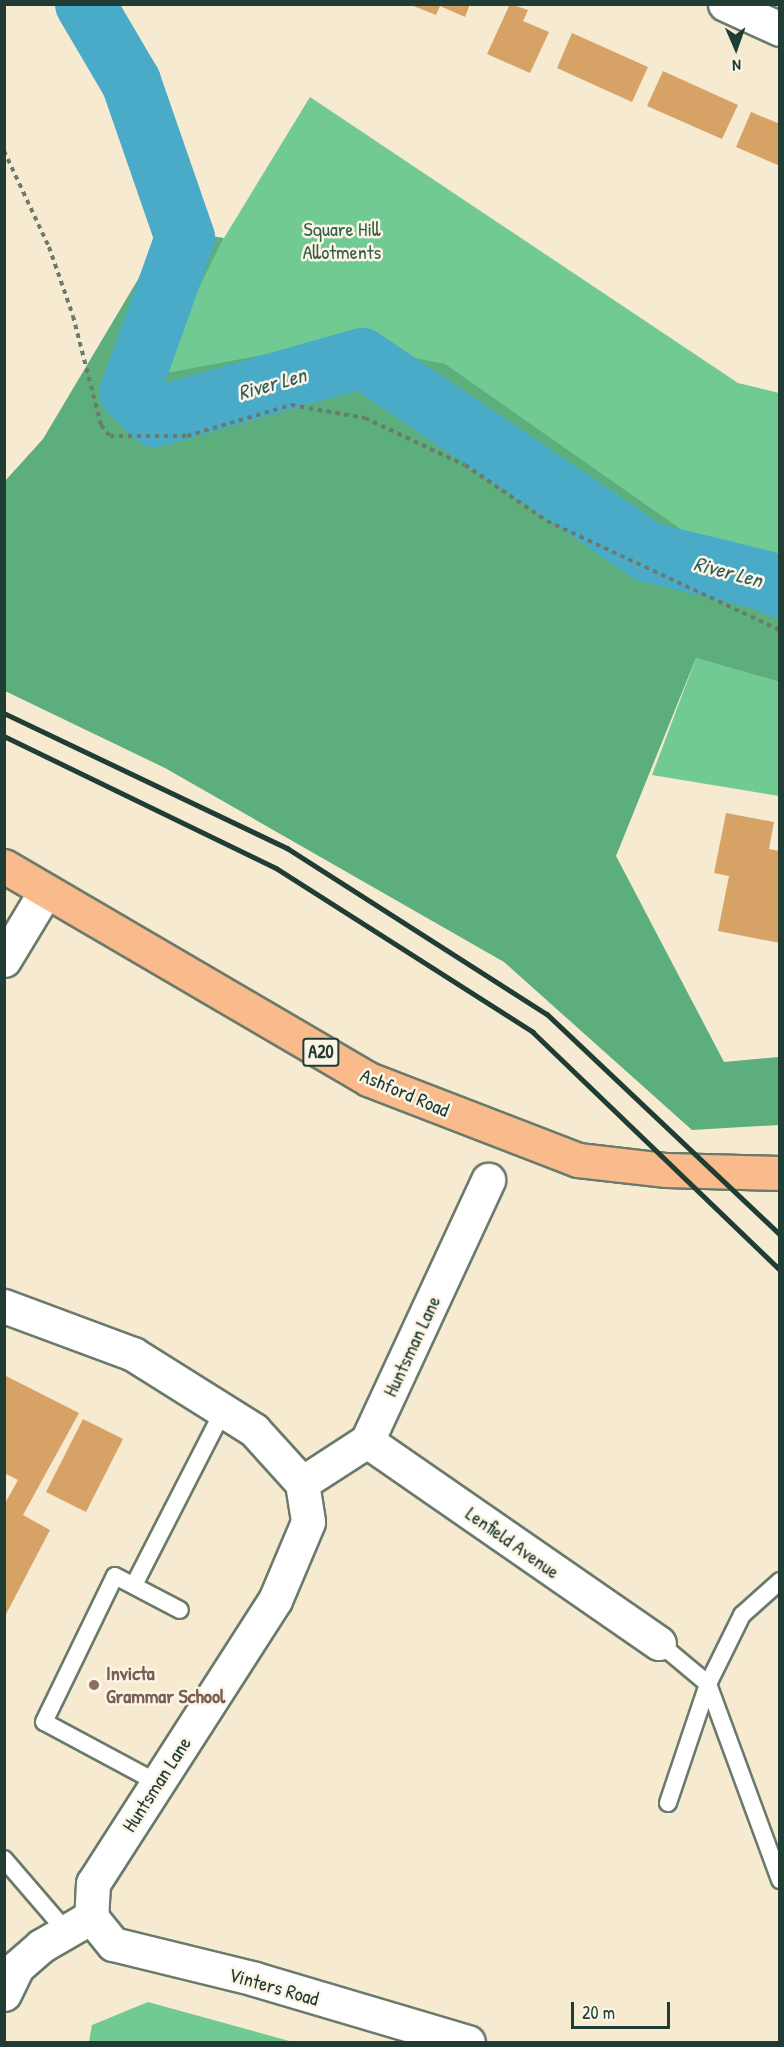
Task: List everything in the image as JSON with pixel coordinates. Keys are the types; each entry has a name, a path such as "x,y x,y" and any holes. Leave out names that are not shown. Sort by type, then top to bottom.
{"main road":[{"name":"Ashford Road","path":"4,866 368,1079 511,1136 578,1160 666,1170 780,1173"}],"street":[{"path":"725,4 780,29"},
{"path":"4,960 45,892"},
{"name":"Huntsman Lane","path":"367,1441 488,1180"},
{"path":"4,1306 133,1354 254,1430 302,1483 367,1441"},
{"name":"Lenfield Avenue","path":"367,1441 659,1643"},
{"name":"Huntsman Lane","path":"78,1924 89,1900 93,1883 275,1600 308,1522 302,1483"},
{"path":"4,1994 17,1967 40,1946 78,1924"},
{"name":"Vinters Road","path":"78,1924 113,1944 255,1979 448,2040"}],"lane":[{"path":"134,1586 223,1411"},
{"path":"158,1783 44,1722 115,1576 180,1610"},
{"path":"668,1803 708,1683 742,1615 780,1581"},
{"path":"659,1643 708,1683 780,1880"},
{"path":"4,1859 78,1924"}],"path":[{"path":"4,151 49,247 73,316 102,425 110,436 187,436 291,405 365,418 465,465 547,521 780,630"}],"green space":[{"name":"Square Hill Allotments","path":"310,97 738,383 779,393 779,580 629,525 156,375 224,238"},
{"path":"168,229 224,238 156,375 332,342 445,364 779,598 779,682 696,658 616,856 724,1062 779,1057 779,1125 692,1130 504,962 165,768 5,691 5,481 43,439"},
{"path":"696,658 779,682 779,796 652,775"},
{"path":"148,2002 293,2042 89,2042 92,2025"}],"building":[{"path":"470,4 465,17 440,6 436,15 411,5"},
{"path":"510,4 528,10 523,21 549,32 530,73 487,54"},
{"path":"572,33 648,67 632,102 557,68"},
{"path":"663,71 738,105 722,139 647,106"},
{"path":"751,112 780,124 780,166 736,147"},
{"path":"726,813 774,822 769,849 780,851 780,943 718,931 729,876 714,873"},
{"path":"4,1375 79,1413 23,1515 50,1530 4,1618 4,1505 18,1480 4,1473"},
{"path":"83,1419 123,1439 86,1512 46,1492"}],"waterway":[{"name":"River Len","path":"85,4 131,82 185,238 130,392 155,417 362,358 648,552 766,581 780,588"}],"railway":[{"path":"4,713 287,848 547,1014 780,1234"},
{"path":"4,736 276,868 533,1032 780,1270"}],"place":[{"name":"Invicta Grammar School","path":"94,1685"}]}
